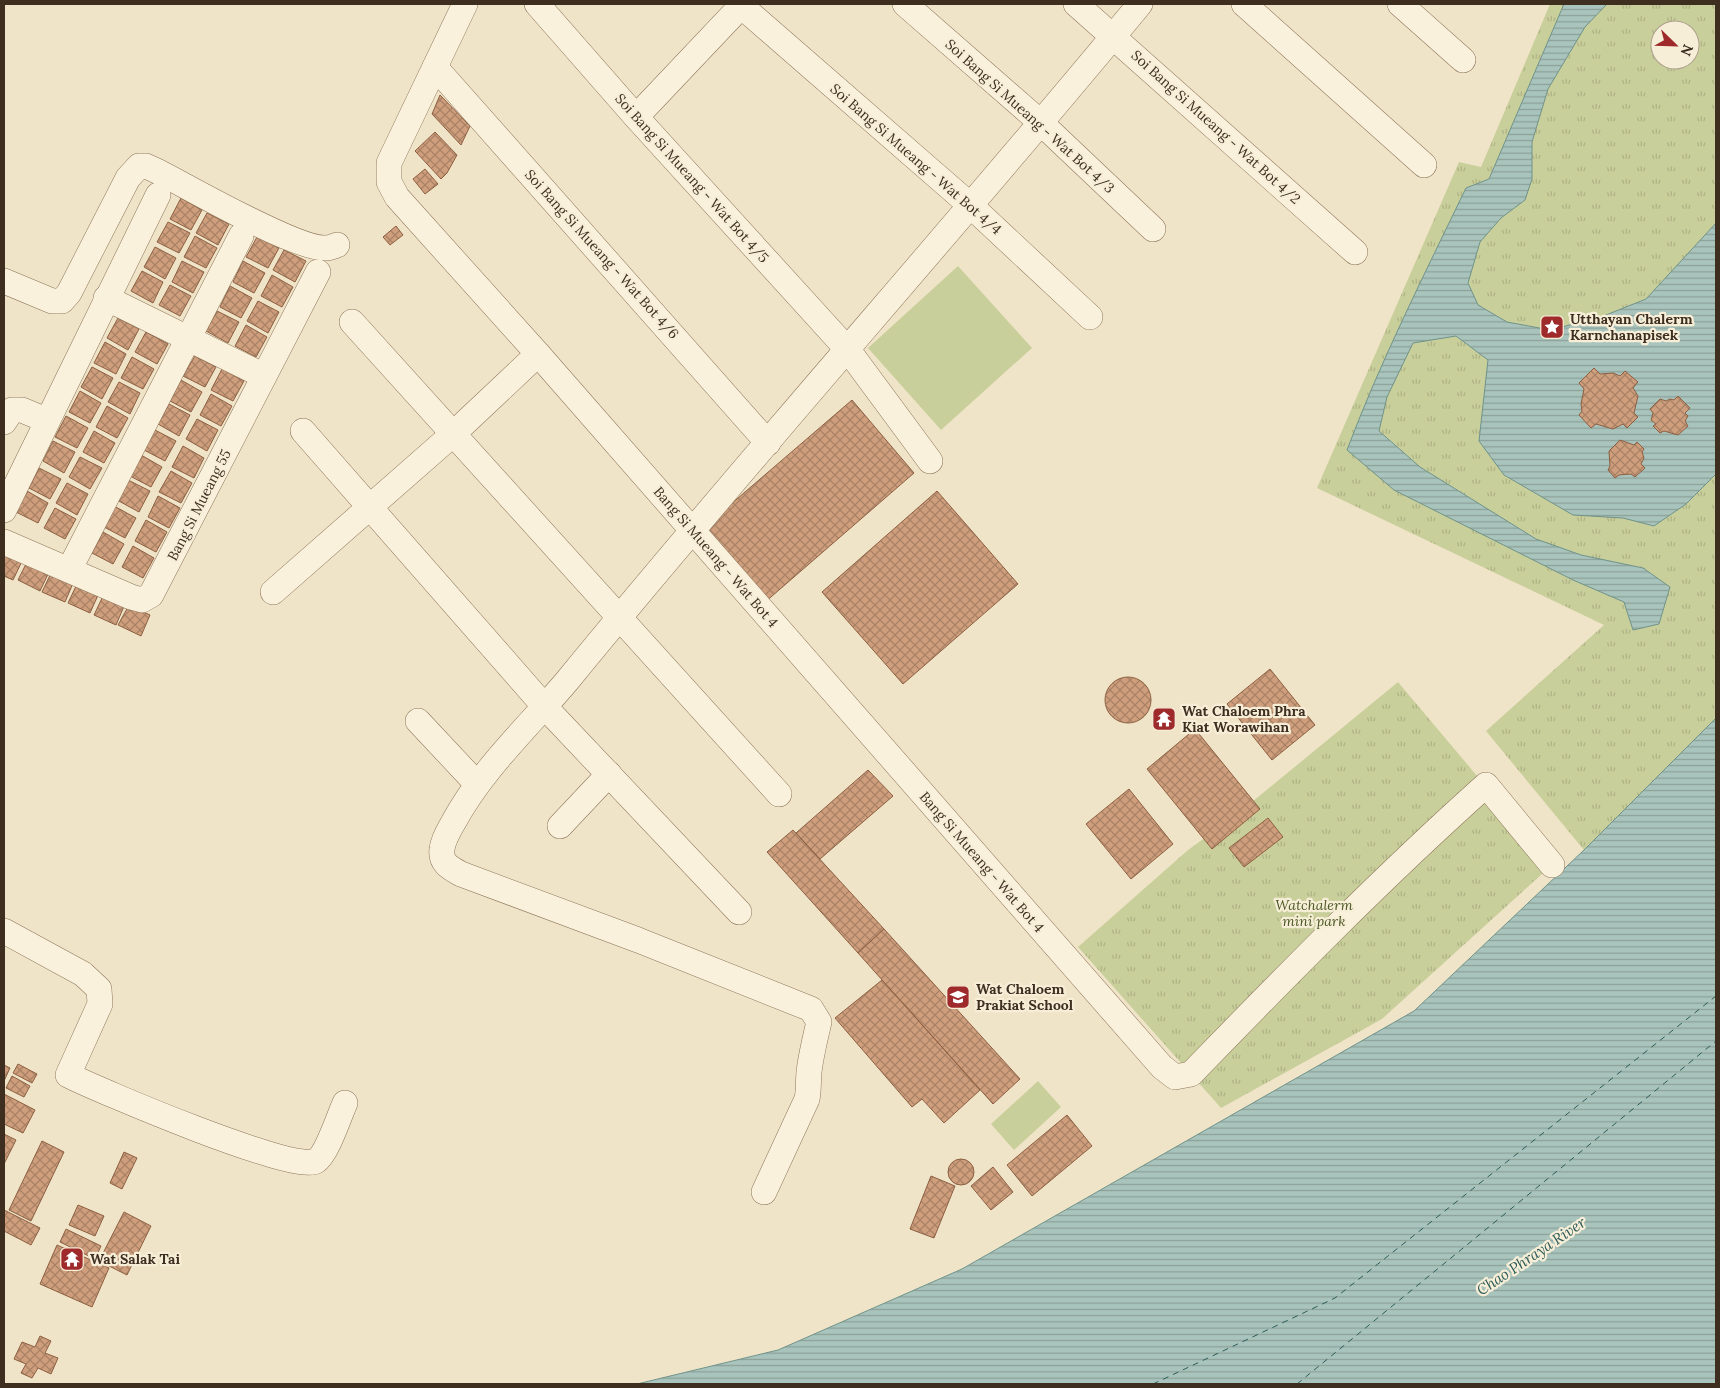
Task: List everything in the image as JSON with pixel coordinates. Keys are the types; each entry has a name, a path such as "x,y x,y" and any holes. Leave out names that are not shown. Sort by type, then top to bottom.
{"street":[{"name":"Bang Si Mueang - Wat Bot 4","path":"465,4 389,163 389,182 397,197 538,354 1001,885 1162,1067 1174,1077 1191,1074 1330,932 1428,836 1486,786 1552,865"},
{"name":"Soi Bang Si Mueang - Wat Bot 4/5","path":"537,4 636,117 848,350 930,461"},
{"path":"636,117 741,4"},
{"name":"Soi Bang Si Mueang - Wat Bot 4/4","path":"741,4 970,205 1090,317"},
{"name":"Soi Bang Si Mueang - Wat Bot 4/3","path":"905,4 1040,122 1154,229"},
{"name":"Soi Bang Si Mueang - Wat Bot 4/2","path":"1076,4 1355,252"},
{"path":"764,1192 807,1099 810,1088 808,1078 811,1055 819,1022 812,1009 638,940 461,874 448,866 443,860 442,848 452,825 477,784 545,707 691,529 848,350 1140,4"},
{"path":"1244,4 1424,165"},
{"path":"1400,4 1463,60"},
{"name":"Soi Bang Si Mueang - Wat Bot 4/6","path":"435,67 768,443"},
{"path":"4,281 52,301 62,301 69,293 128,178 139,166 146,166 159,172 299,241 326,248 337,245"},
{"path":"4,510 46,420 158,195"},
{"path":"69,570 241,236"},
{"name":"Bang Si Mueang 55","path":"4,542 131,597 142,600 151,595 318,272"},
{"path":"106,298 264,376"},
{"path":"352,322 452,435 779,794"},
{"path":"273,592 452,435 538,354"},
{"path":"4,422 12,410 22,410 46,420"},
{"path":"303,431 545,707 739,912"},
{"path":"418,721 477,784"},
{"path":"560,826 609,774"},
{"path":"4,931 83,974 98,989 100,1004 68,1075 89,1086 211,1133 292,1161 309,1164 318,1160 324,1152 345,1103"}],"green space":[{"name":"Utthayan Chalerm Karnchanapisek","path":"1550,4 1716,4 1716,718 1584,850 1486,731 1604,625 1317,488 1459,162 1481,167"},
{"path":"958,266 1032,348 941,430 868,348"},
{"name":"Watchalerm mini park","path":"1398,682 1552,865 1382,1019 1221,1108 1078,947 1188,850 1235,816"},
{"path":"1038,1081 1061,1107 1014,1150 991,1124"}],"water":[{"path":"1564,4 1607,4 1585,27 1548,89 1532,142 1532,179 1525,200 1501,218 1480,242 1468,283 1478,305 1507,322 1550,330 1601,317 1646,299 1716,223 1716,474 1686,504 1654,526 1623,518 1573,515 1504,475 1479,441 1488,360 1456,336 1413,343 1387,397 1379,431 1420,467 1536,539 1581,555 1643,568 1670,587 1659,624 1633,630 1624,602 1573,580 1394,490 1347,450 1388,351 1466,188 1489,179"},
{"name":"Chao Phraya River","path":"1716,718 1716,1384 637,1384 778,1350 962,1269 1414,1011 1584,850"}],"building":[{"path":"440,95 470,126 461,145 432,114"},
{"path":"435,132 457,155 447,173 441,179 415,151"},
{"path":"425,169 438,184 425,194 413,179"},
{"path":"181,198 202,210 191,230 170,219"},
{"path":"207,213 229,224 218,245 196,233"},
{"path":"168,222 190,233 179,253 157,242"},
{"path":"396,226 403,235 390,245 383,237"},
{"path":"195,236 217,248 206,268 184,257"},
{"path":"257,237 279,248 268,268 246,257"},
{"path":"155,247 176,258 165,279 144,267"},
{"path":"284,250 306,261 295,282 273,270"},
{"path":"182,261 204,272 193,293 172,282"},
{"path":"243,261 265,273 254,293 233,282"},
{"path":"142,271 163,282 153,303 131,291"},
{"path":"272,275 293,287 282,307 261,296"},
{"path":"170,285 191,296 180,316 159,305"},
{"path":"230,286 252,298 241,318 220,307"},
{"path":"258,301 279,312 268,333 247,321"},
{"path":"217,311 239,322 228,343 206,331"},
{"path":"118,318 139,329 128,350 107,338"},
{"path":"246,325 267,337 256,357 235,346"},
{"path":"146,332 168,344 157,364 135,352"},
{"path":"105,342 126,354 116,374 94,363"},
{"path":"195,356 216,367 205,387 183,376"},
{"path":"132,357 154,369 143,389 121,378"},
{"path":"92,367 113,378 102,399 81,387"},
{"path":"1594,368 1600,374 1613,373 1620,376 1625,371 1638,382 1633,388 1638,396 1634,413 1638,417 1627,428 1623,424 1613,429 1596,424 1591,428 1579,415 1582,411 1581,404 1584,389 1579,383"},
{"path":"222,369 244,381 233,401 211,390"},
{"path":"181,380 202,392 191,412 170,401"},
{"path":"119,382 140,393 130,414 108,402"},
{"path":"80,391 101,403 90,423 69,412"},
{"path":"211,394 232,406 221,426 200,415"},
{"path":"1678,396 1690,408 1685,413 1688,416 1685,421 1688,426 1678,435 1664,431 1660,433 1653,426 1656,424 1651,420 1653,413 1650,409 1660,399 1666,401 1674,400"},
{"path":"852,400 914,473 764,603 702,529"},
{"path":"169,404 190,415 179,436 158,424"},
{"path":"107,406 128,418 117,438 96,427"},
{"path":"66,416 88,428 77,448 55,437"},
{"path":"197,419 218,430 207,451 186,439"},
{"path":"155,430 176,441 165,461 144,450"},
{"path":"94,431 115,443 104,463 83,452"},
{"path":"1620,440 1634,445 1637,442 1644,449 1642,452 1644,458 1641,464 1645,468 1635,477 1631,474 1619,475 1615,478 1608,470 1610,466 1609,451"},
{"path":"53,441 75,452 64,473 43,461"},
{"path":"183,446 204,458 194,478 172,467"},
{"path":"141,455 162,467 151,487 130,476"},
{"path":"80,457 102,468 90,489 69,477"},
{"path":"39,468 61,479 50,499 29,488"},
{"path":"171,471 192,483 181,503 159,492"},
{"path":"128,480 150,491 139,512 117,500"},
{"path":"67,483 88,494 77,515 56,503"},
{"path":"27,491 48,503 38,523 16,512"},
{"path":"937,491 1018,584 903,684 822,592"},
{"path":"158,496 180,508 169,528 148,517"},
{"path":"114,506 136,518 125,538 104,527"},
{"path":"55,508 76,519 65,539 44,528"},
{"path":"146,520 167,532 156,552 135,541"},
{"path":"103,532 124,544 113,564 92,553"},
{"path":"133,546 154,558 143,578 122,567"},
{"path":"4,550 23,559 13,580 4,576"},
{"path":"28,560 50,570 40,591 18,580"},
{"path":"52,571 74,581 65,602 42,592"},
{"path":"78,582 99,593 90,613 68,603"},
{"path":"104,594 125,604 116,625 94,615"},
{"path":"129,605 150,615 141,636 118,625"},
{"path":"1270,669 1315,725 1272,760 1227,704"},
{"path":"1133,677 1145,683 1150,691 1150,709 1145,717 1137,722 1123,723 1111,717 1106,709 1105,695 1111,683 1119,678"},
{"path":"1195,729 1260,809 1212,849 1147,769"},
{"path":"868,770 893,796 820,859 796,833"},
{"path":"1129,789 1173,844 1131,879 1086,824"},
{"path":"1268,818 1283,837 1244,867 1229,848"},
{"path":"793,830 884,929 858,953 767,852"},
{"path":"884,929 1020,1079 993,1104 858,953"},
{"path":"882,980 980,1090 944,1123 922,1099 912,1107 835,1018"},
{"path":"18,1064 37,1074 32,1083 13,1073"},
{"path":"4,1065 10,1068 4,1081"},
{"path":"12,1076 30,1086 24,1097 6,1088"},
{"path":"4,1094 35,1110 23,1133 4,1124"},
{"path":"1067,1115 1092,1146 1032,1196 1007,1165"},
{"path":"4,1134 16,1140 4,1164"},
{"path":"42,1141 64,1152 31,1221 9,1210"},
{"path":"124,1152 137,1158 122,1189 110,1183"},
{"path":"961,1159 970,1163 974,1172 970,1181 961,1185 952,1181 948,1172 952,1163"},
{"path":"993,1167 1013,1192 991,1210 971,1186"},
{"path":"931,1176 955,1186 934,1238 910,1229"},
{"path":"78,1205 104,1216 95,1236 69,1225"},
{"path":"4,1210 40,1228 31,1245 4,1231"},
{"path":"124,1212 151,1226 127,1275 99,1261"},
{"path":"66,1229 101,1246 95,1259 60,1242"},
{"path":"57,1245 109,1268 92,1307 40,1284"},
{"path":"40,1336 51,1341 45,1353 58,1358 51,1374 38,1368 32,1378 21,1373 26,1364 14,1359 22,1342 35,1347"}],"ferry route":[{"path":"1153,1384 1335,1298 1716,996"},
{"path":"1297,1384 1716,1041"}],"place":[{"name":"Utthayan Chalerm Karnchanapisek","path":"1552,327"},
{"name":"Wat Chaloem Phra Kiat Worawihan","path":"1164,719"},
{"name":"Wat Chaloem Prakiat School","path":"958,997"},
{"name":"Wat Salak Tai","path":"72,1259"}]}
